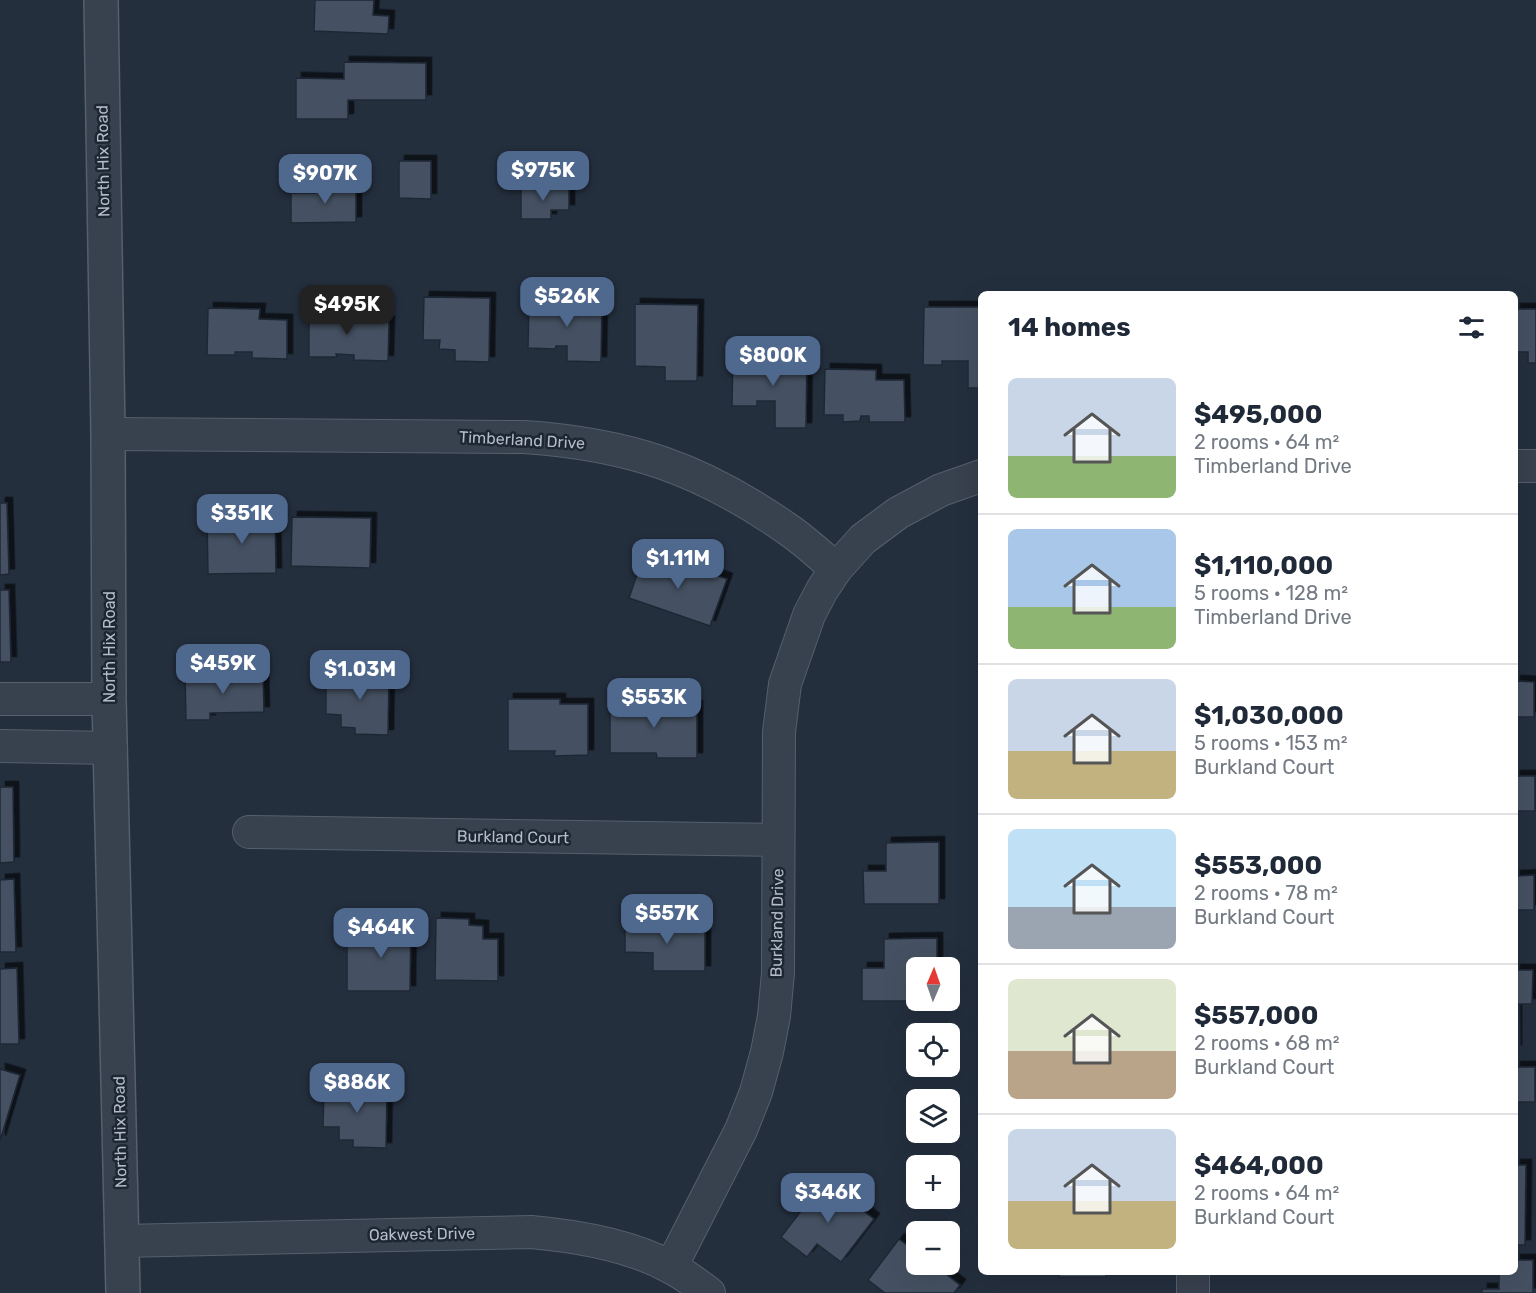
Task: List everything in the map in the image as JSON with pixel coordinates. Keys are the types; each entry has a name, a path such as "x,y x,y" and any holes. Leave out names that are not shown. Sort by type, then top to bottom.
{"street":[{"name":"North Hix Road","path":"101,0 108,435 109,699 123,1293"},
{"name":"Timberland Drive","path":"108,435 524,437 604,446 638,453 672,464 730,492 788,528 836,569"},
{"path":"1518,466 1536,466"},
{"path":"836,569 863,539 898,513 941,489 978,477"},
{"name":"Burkland Drive","path":"670,1267 741,1130 756,1092 767,1052 774,1016 778,973 779,732 785,684 809,615 836,569"},
{"path":"0,699 109,699"},
{"path":"0,746 111,748"},
{"name":"Burkland Court","path":"249,832 778,840"},
{"name":"Oakwest Drive","path":"123,1241 531,1232 564,1235 638,1253 670,1267 709,1293"},
{"path":"1192,1293 1193,1275"}],"building":[{"path":"315,0 374,0 373,15 389,16 388,34 314,31"},
{"path":"344,62 426,63 426,100 348,100 348,119 296,119 296,78 344,79"},
{"path":"399,161 431,161 431,199 399,198"},
{"path":"314,184 356,184 356,222 291,223 291,193 315,193"},
{"path":"521,187 569,187 569,210 551,210 551,219 521,219"},
{"path":"424,297 490,298 489,362 455,361 455,350 439,349 440,340 423,340"},
{"path":"529,300 572,300 572,304 602,305 601,362 567,361 567,346 556,346 555,349 528,348"},
{"path":"635,304 698,305 697,381 665,381 665,367 635,366"},
{"path":"924,307 978,307 978,388 968,388 968,361 942,361 942,365 923,365"},
{"path":"208,308 260,309 259,319 287,320 287,359 252,358 252,352 235,352 235,355 207,355"},
{"path":"1518,309 1536,309 1536,363 1528,363 1528,352 1518,352"},
{"path":"309,310 361,311 361,321 389,322 388,361 354,360 354,355 336,354 337,357 309,357"},
{"path":"733,356 807,357 806,428 775,428 775,401 757,401 757,406 732,406"},
{"path":"825,369 876,370 876,380 904,380 905,422 869,422 869,416 861,416 860,421 843,422 843,415 824,415"},
{"path":"0,503 7,503 9,574 0,575"},
{"path":"250,514 275,514 276,573 208,574 207,519 250,520"},
{"path":"292,517 371,518 370,568 291,566"},
{"path":"644,554 685,569 687,565 727,579 710,626 629,598"},
{"path":"0,590 9,590 11,662 0,662"},
{"path":"326,672 389,673 388,735 355,734 355,728 341,727 341,715 326,714"},
{"path":"263,673 264,712 210,713 210,720 186,720 185,675"},
{"path":"1518,681 1534,682 1534,717 1518,717"},
{"path":"508,699 560,699 560,704 588,704 588,755 554,756 555,751 508,751"},
{"path":"610,701 662,701 662,706 697,706 697,758 657,758 656,753 610,753"},
{"path":"1518,776 1535,776 1535,811 1518,811"},
{"path":"0,787 13,787 14,862 0,863"},
{"path":"939,842 939,904 864,904 863,871 886,871 886,843"},
{"path":"1534,875 1534,910 1518,910 1518,876"},
{"path":"14,879 16,952 0,952 0,880"},
{"path":"379,918 411,919 410,991 347,991 347,937 379,937"},
{"path":"436,918 469,919 469,925 483,926 483,939 498,939 498,981 435,980"},
{"path":"625,919 656,919 656,928 668,929 668,922 687,922 687,929 705,928 705,971 653,971 653,953 625,952"},
{"path":"937,938 937,957 906,957 906,1001 862,1001 862,968 884,968 884,939"},
{"path":"17,968 19,1044 0,1044 0,969"},
{"path":"1518,970 1533,970 1532,1004 1518,1004"},
{"path":"1518,1067 1535,1067 1535,1102 1518,1102"},
{"path":"0,1069 20,1075 0,1141"},
{"path":"324,1085 387,1086 386,1148 353,1147 353,1140 339,1140 339,1127 323,1127"},
{"path":"1518,1165 1526,1165 1525,1245 1518,1245"},
{"path":"824,1181 874,1219 841,1262 817,1244 807,1257 781,1237"},
{"path":"899,1239 906,1244 906,1275 947,1275 960,1285 954,1293 885,1293 868,1280"},
{"path":"1518,1260 1533,1260 1533,1293 1482,1293 1482,1289 1499,1289 1499,1275 1518,1275"},
{"path":"1059,1275 1106,1275 1106,1277 1059,1277"}]}
